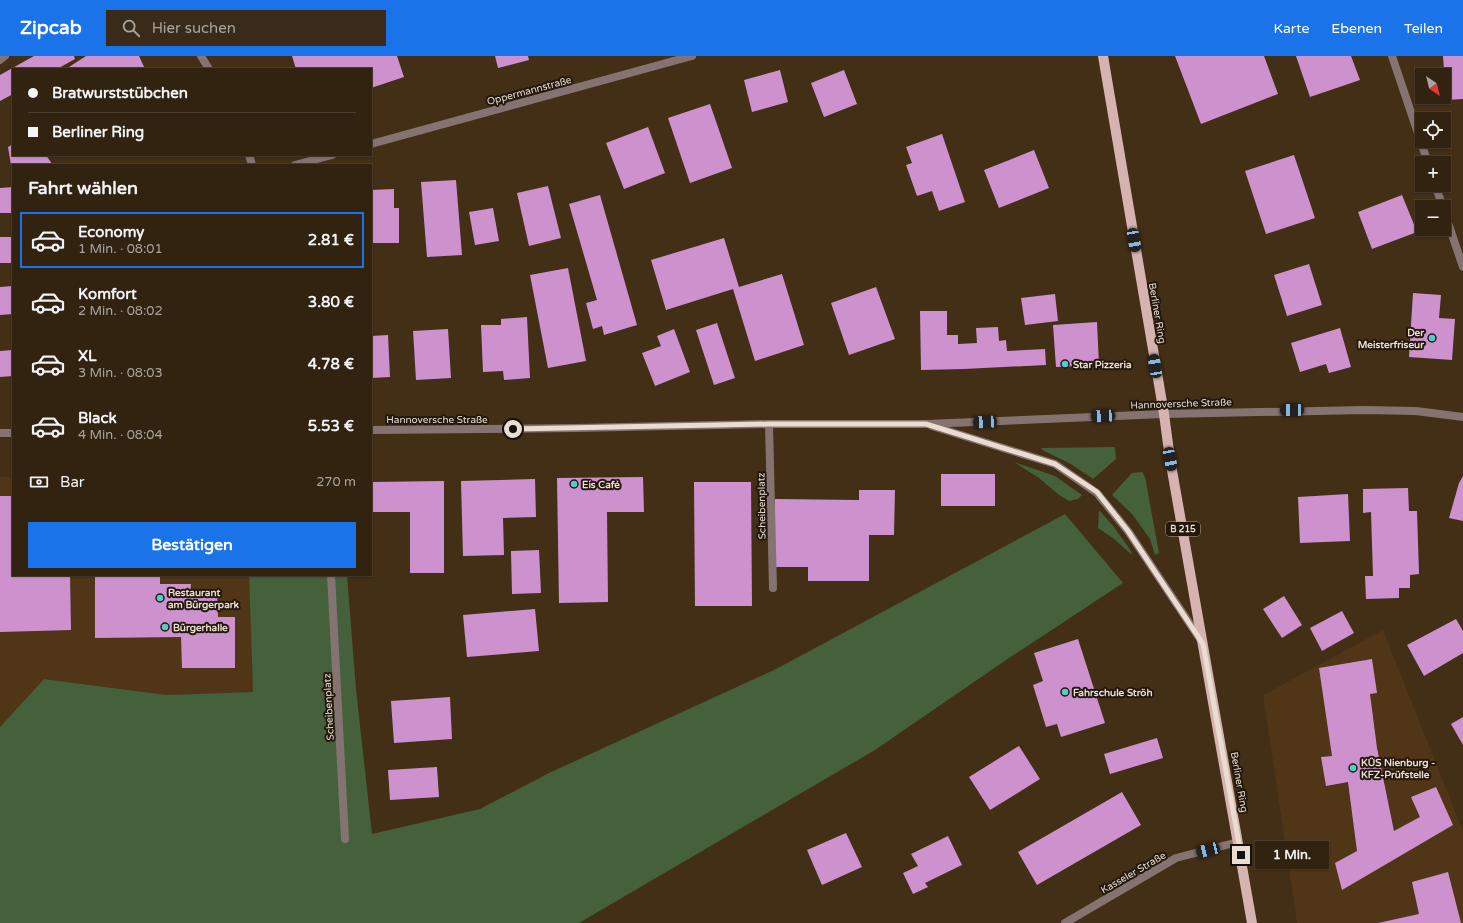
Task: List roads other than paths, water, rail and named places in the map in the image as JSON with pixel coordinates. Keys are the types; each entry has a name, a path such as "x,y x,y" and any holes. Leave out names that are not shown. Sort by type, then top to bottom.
{"main road":[{"name":"Berliner Ring","path":"1103,56 1164,414 1170,459 1252,923"}],"street":[{"path":"0,60 5,56"},
{"path":"201,56 207,68"},
{"name":"Oppermannstraße","path":"372,144 692,56"},
{"path":"1392,56 1426,156"},
{"path":"299,164 328,156"},
{"path":"1451,232 1463,268"},
{"name":"Hannoversche Straße","path":"372,430 584,428 769,424 926,424 1164,414 1364,410 1416,411 1463,417"},
{"name":"Scheibenplatz","path":"769,424 773,588"},
{"name":"Berliner Ring","path":"926,424 1055,464 1097,492 1128,531 1203,644"},
{"path":"0,433 12,433"},
{"name":"Scheibenplatz","path":"331,576 345,839"},
{"name":"Kasseler Straße","path":"1064,923 1176,858 1238,842"}],"place":[{"name":"Der Meisterfriseur","path":"1432,338"},
{"name":"Star Pizzeria","path":"1065,364"},
{"name":"Eis Café","path":"574,484"},
{"name":"Restaurant am Bürgerpark","path":"160,598"},
{"name":"Bürgerhalle","path":"165,627"},
{"name":"Fahrschule Ströh","path":"1065,692"},
{"name":"KÜS Nienburg - KFZ-Prüfstelle","path":"1353,768"}]}
